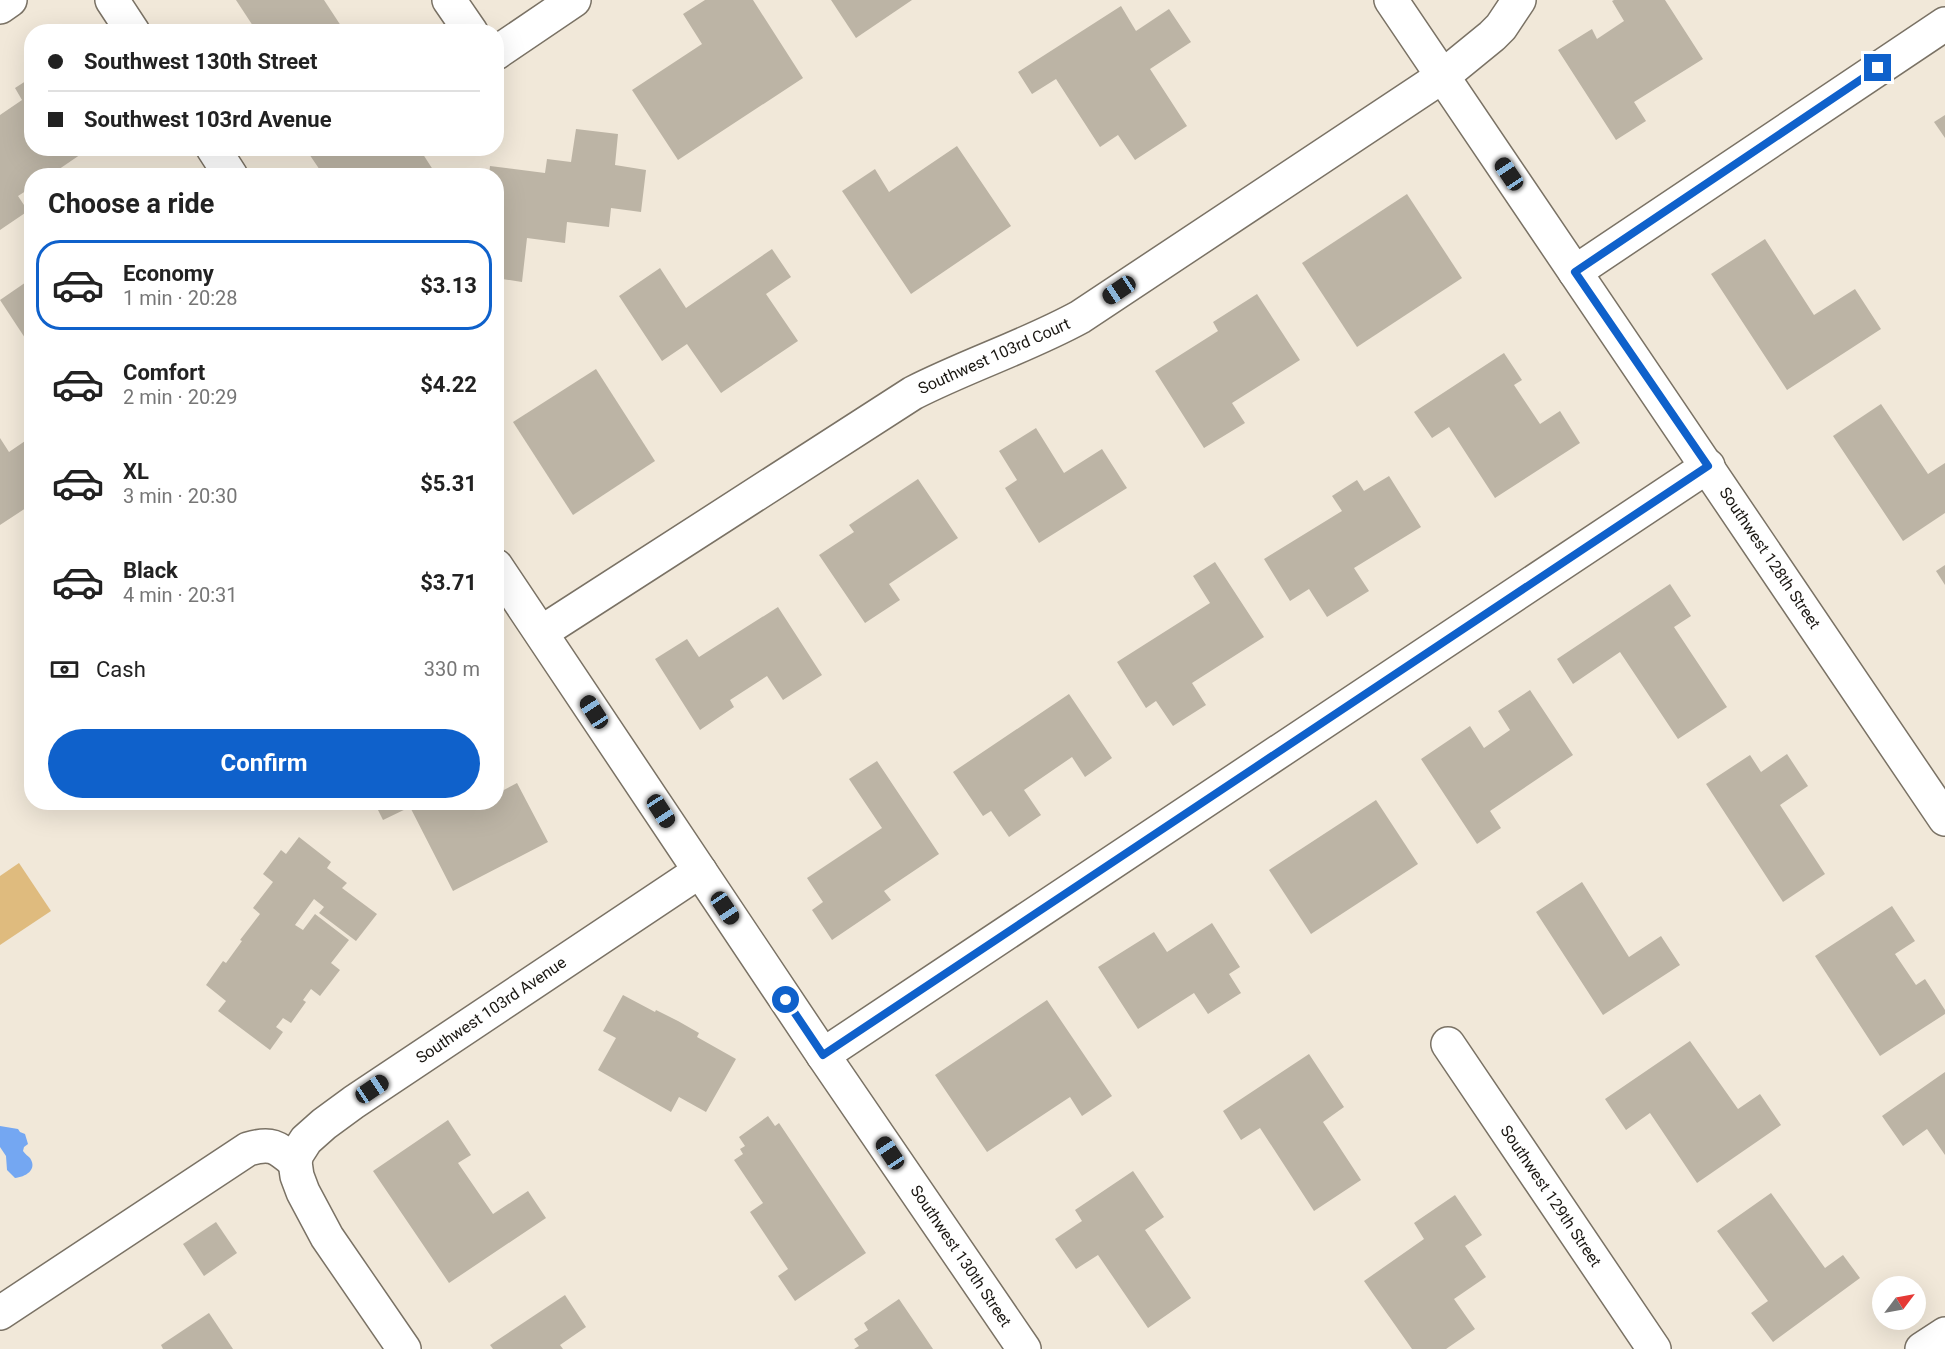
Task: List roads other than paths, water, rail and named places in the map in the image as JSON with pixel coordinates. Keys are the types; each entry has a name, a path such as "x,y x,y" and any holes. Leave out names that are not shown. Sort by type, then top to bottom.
{"street":[{"path":"0,7 10,0"},
{"path":"112,0 128,24"},
{"path":"449,0 466,24"},
{"path":"504,48 574,0"},
{"name":"Southwest 128th Street","path":"1391,0 1945,819"},
{"name":"Southwest 103rd Court","path":"542,632 914,393 1080,317 1443,76 1492,36 1520,0"},
{"path":"1575,272 1945,24"},
{"path":"823,1055 1708,466"},
{"name":"Southwest 130th Street","path":"504,577 823,1055 1024,1349"},
{"name":"Southwest 103rd Avenue","path":"295,1162 306,1140 354,1102 700,871"},
{"name":"Southwest 129th Street","path":"1448,1044 1654,1349"},
{"path":"0,1313 248,1149 261,1145 277,1147 295,1162 303,1192 327,1237 404,1349"},
{"path":"1922,1349 1945,1334"}],"water":[{"path":"0,1126 18,1129 25,1134 28,1144 23,1151 30,1158 32,1166 23,1176 15,1178 7,1170 6,1156 0,1147"}]}
